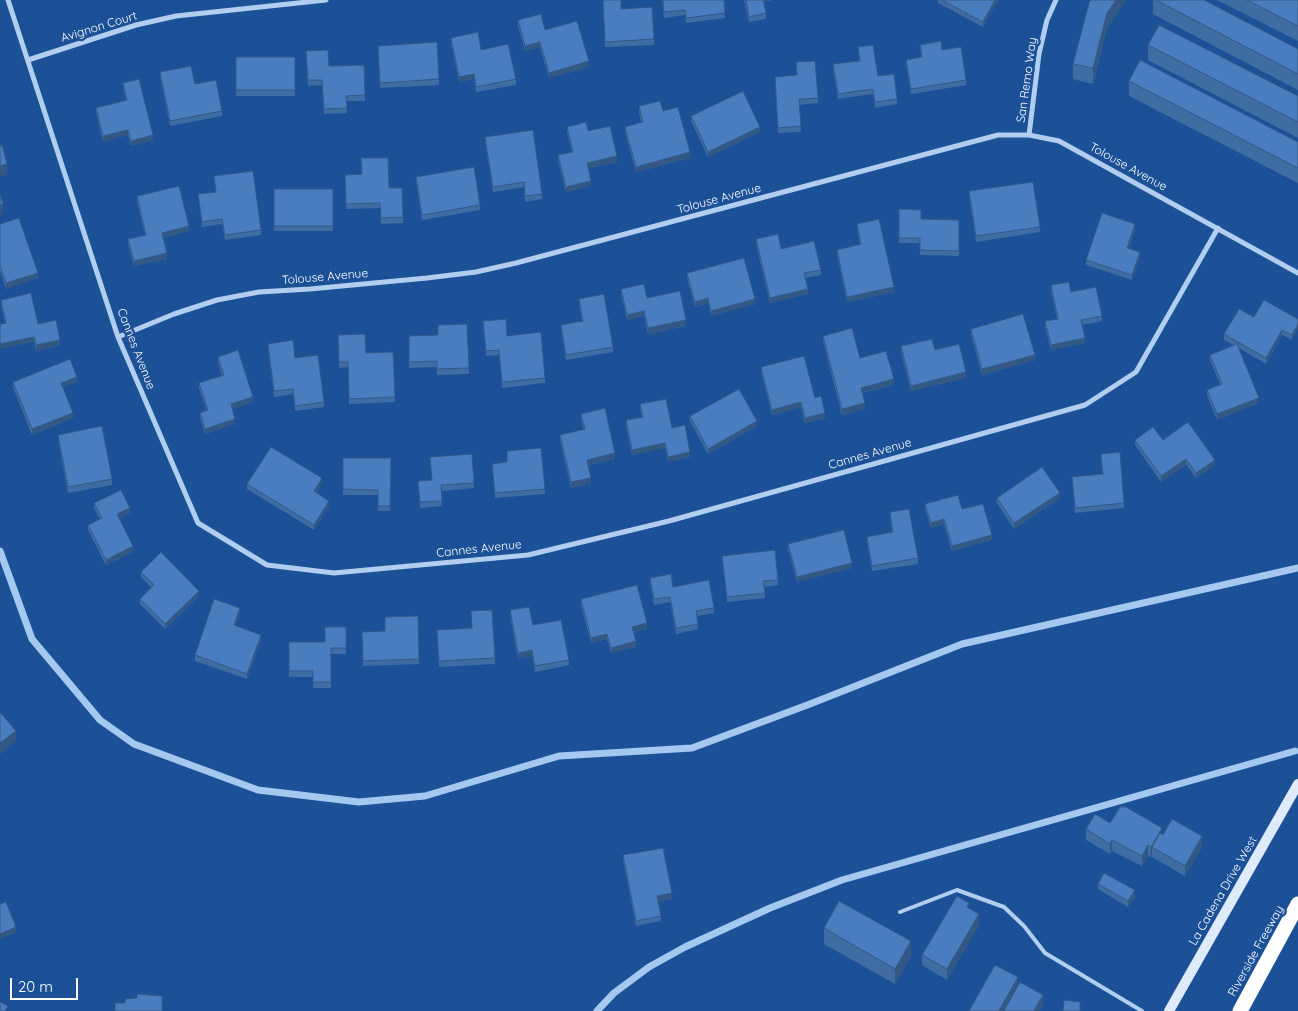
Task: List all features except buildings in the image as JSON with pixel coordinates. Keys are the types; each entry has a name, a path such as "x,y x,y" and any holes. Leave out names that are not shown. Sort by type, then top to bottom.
{"highway":[{"name":"Riverside Freeway","path":"1240,1011 1298,904"}],"main road":[{"name":"La Cadena Drive West","path":"1169,1011 1298,784"}],"street":[{"name":"Cannes Avenue","path":"8,0 118,337 198,523 267,565 334,573 528,555 669,521 1085,404 1136,372 1218,228"},
{"name":"Avignon Court","path":"28,60 136,25 176,16 290,2 326,0"},
{"name":"San Remo Way","path":"1029,135 1039,54 1047,20 1056,0"},
{"name":"Tolouse Avenue","path":"118,337 174,314 217,300 259,292 417,279 484,270 516,263 998,135 1029,135 1059,141 1298,273"}],"lane":[{"path":"900,912 957,890 1004,907 1024,926 1045,953 1142,1011"}],"waterway":[{"path":"0,551 32,639 100,720 134,744 258,790 359,802 425,796 559,756 692,748 962,644 1298,568"},
{"path":"597,1011 614,993 649,967 685,947 770,908 842,880 1295,751"}]}
